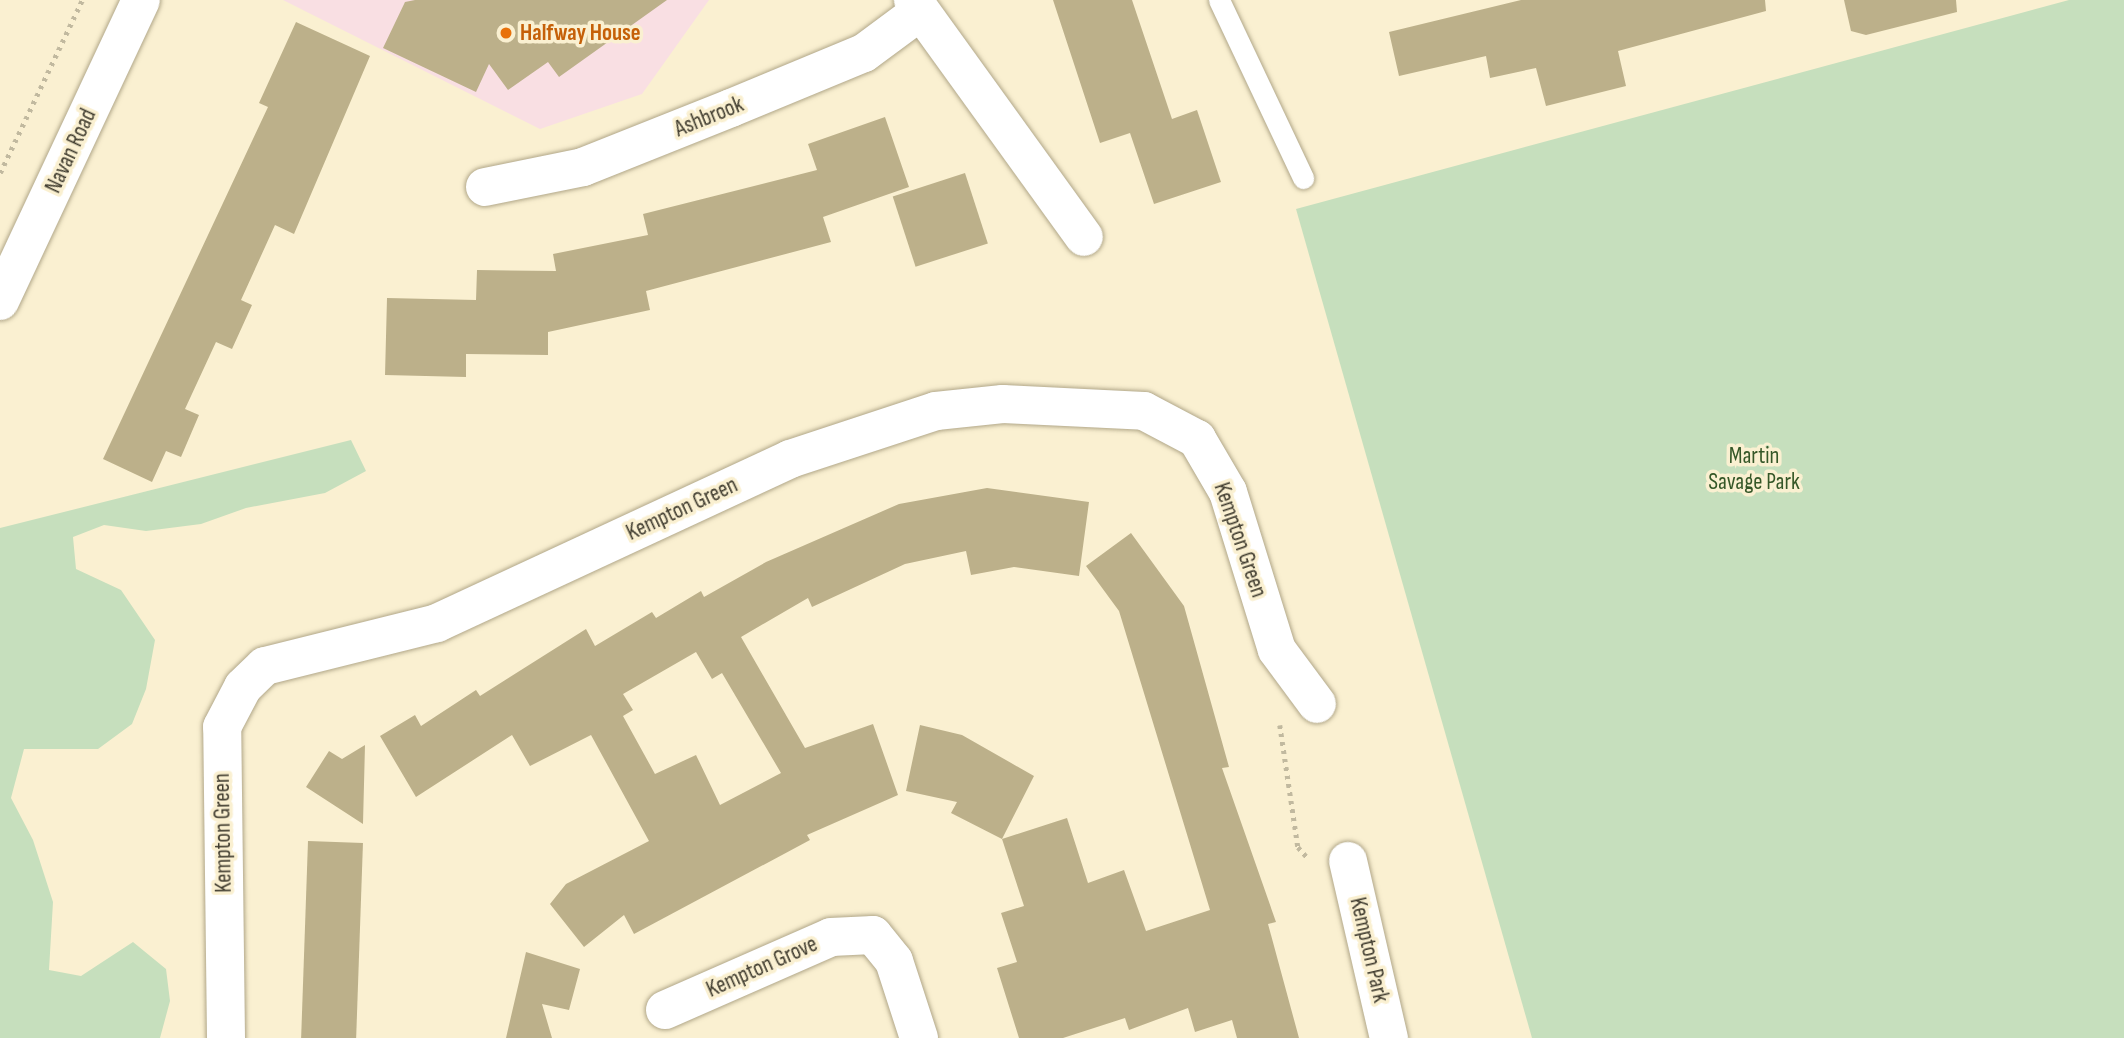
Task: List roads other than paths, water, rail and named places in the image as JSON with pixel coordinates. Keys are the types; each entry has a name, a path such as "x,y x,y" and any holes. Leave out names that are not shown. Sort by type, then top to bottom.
{"street":[{"name":"Navan Road","path":"0,301 141,0"},
{"name":"Ashbrook","path":"485,187 583,167 864,53 916,6 1084,237"},
{"name":"Kempton Green","path":"226,1038 222,727 243,687 265,666 437,623 790,459 936,411 1003,404 1144,411 1197,439 1228,492 1277,650 1317,704"},
{"name":"Kempton Park","path":"1332,864 1389,1038"},
{"name":"Kempton Grove","path":"665,1010 831,937 873,935 894,961 919,1038"}],"lane":[{"path":"1219,0 1303,178"}],"place":[{"name":"Halfway House","path":"506,33"}],"park label":[{"name":"Martin Savage Park","path":"1754,469"}]}
